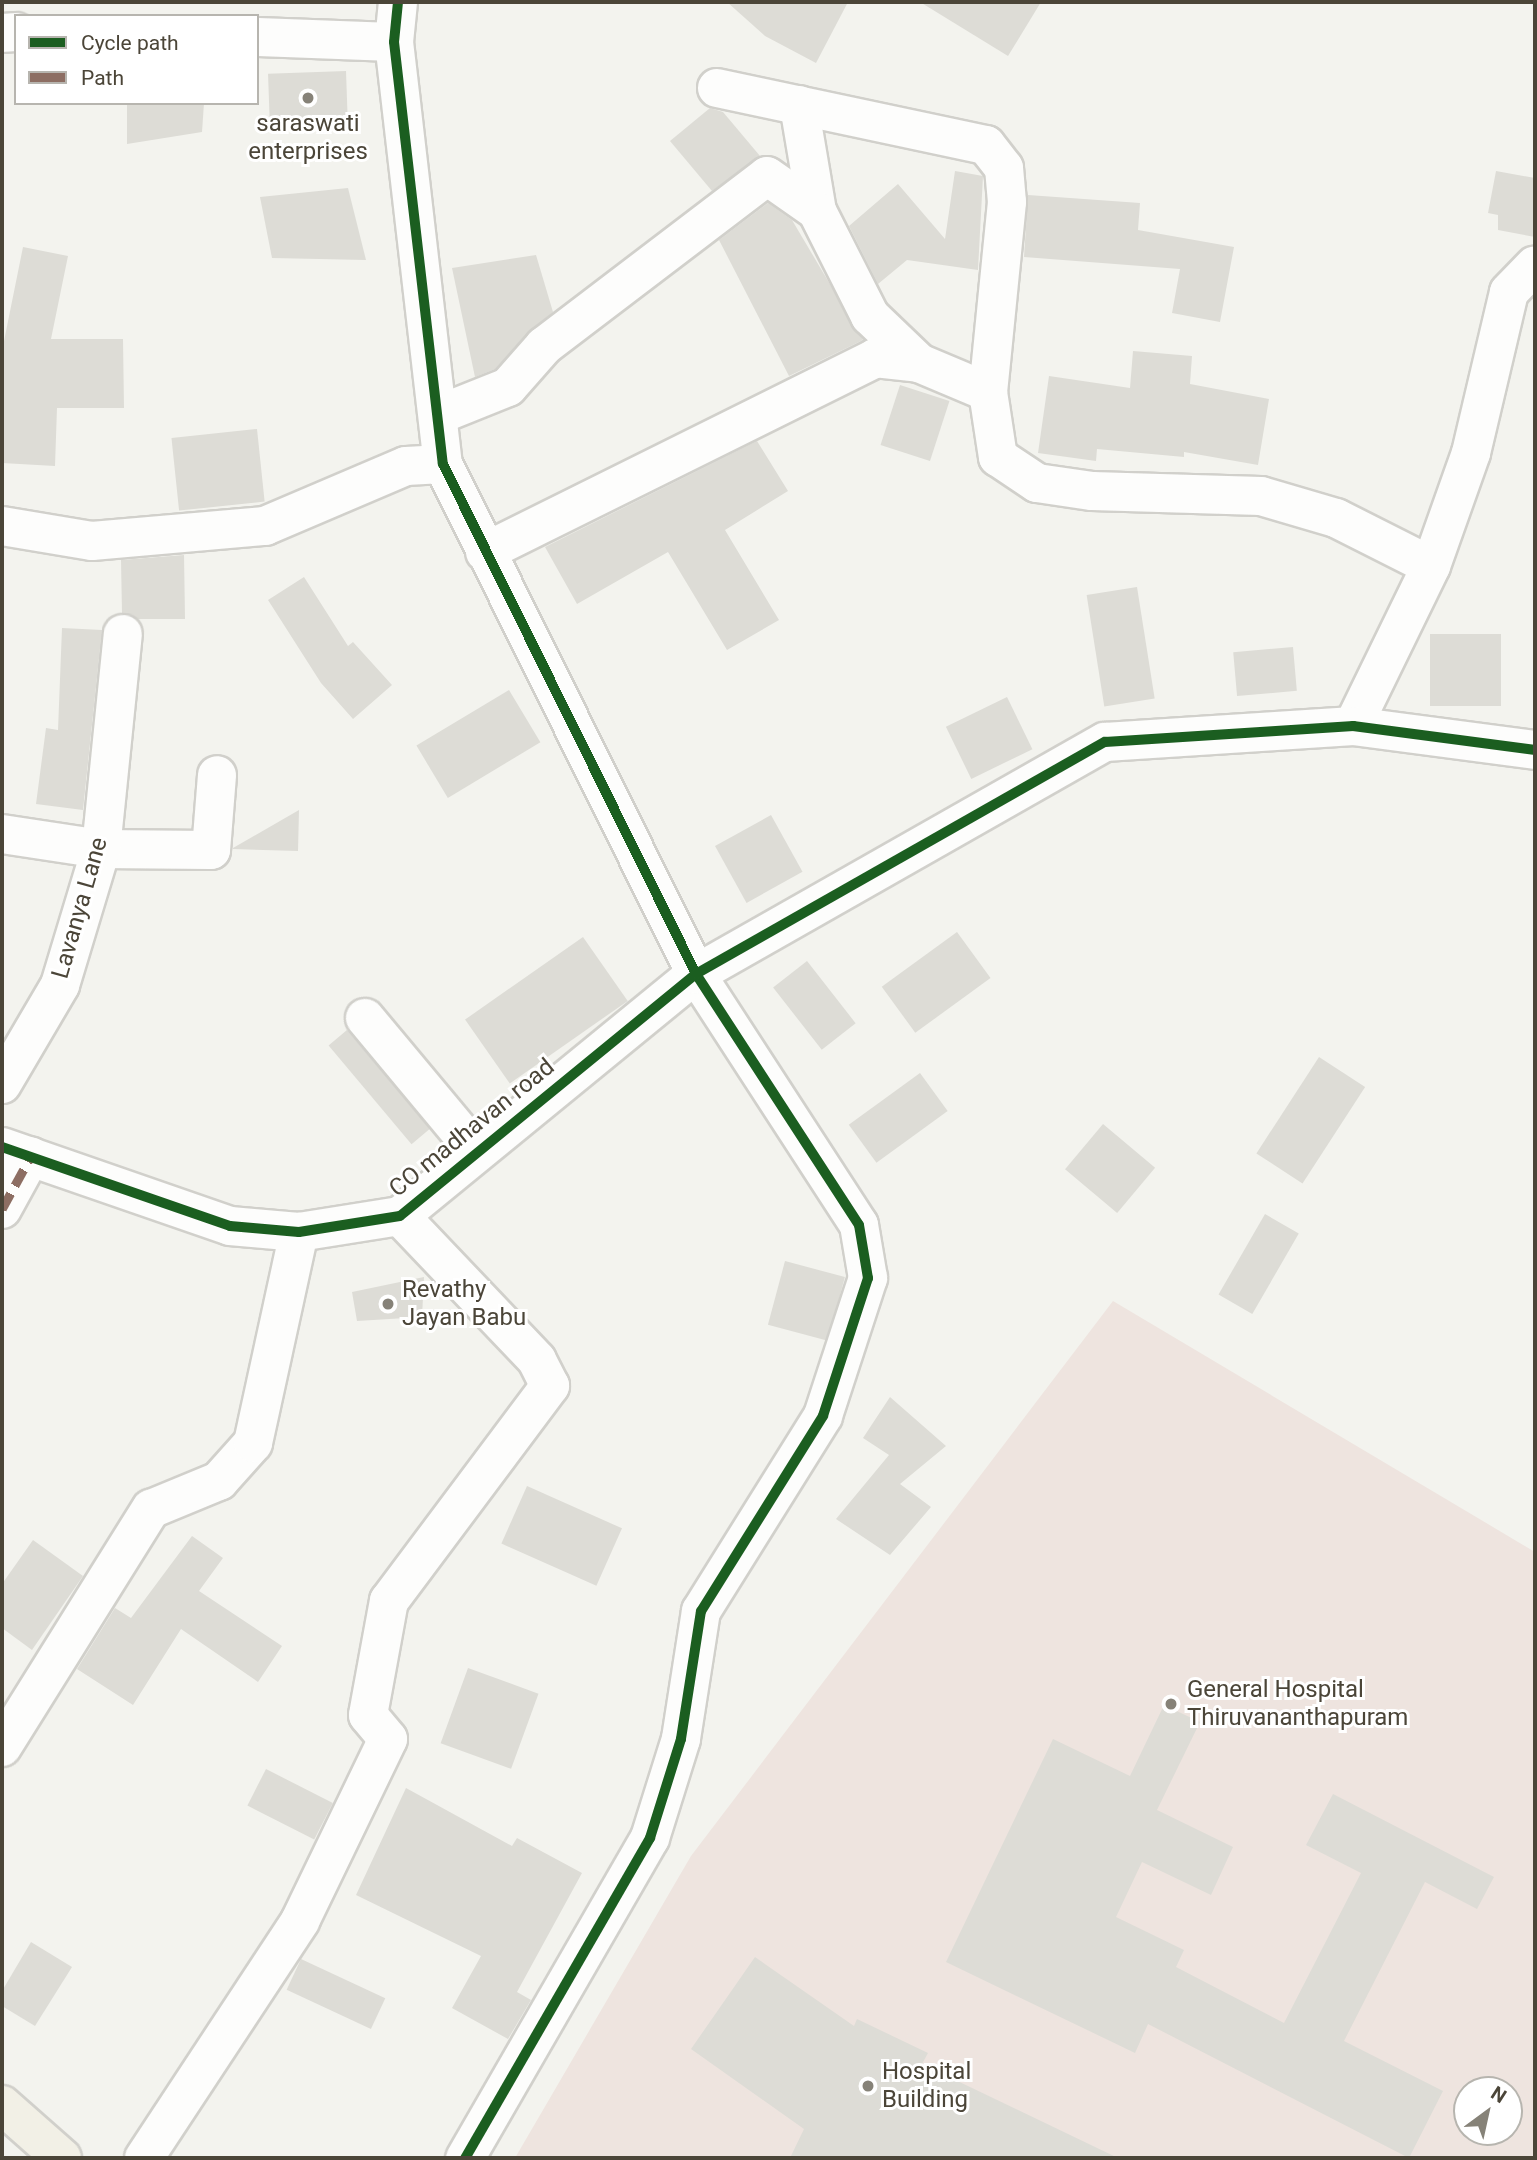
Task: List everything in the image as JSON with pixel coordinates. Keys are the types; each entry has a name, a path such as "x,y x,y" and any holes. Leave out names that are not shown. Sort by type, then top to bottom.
{"main road":[{"path":"2,2105 62,2158"}],"street":[{"path":"398,2 394,42 443,464 696,974 859,1225 868,1278 823,1416 701,1611 681,1740 650,1838 465,2158"},
{"path":"259,37 394,42"},
{"path":"717,88 986,145 1004,168 1007,202 988,392 998,457 1037,483 1092,491 1261,496 1336,518 1431,565"},
{"path":"799,105 817,211 870,316 919,363"},
{"path":"438,415 508,387 544,346 741,190 767,176 817,211"},
{"path":"1353,726 1431,565 1471,453 1509,292 1535,265"},
{"path":"485,552 875,358 919,363 988,392"},
{"path":"2,526 92,541 265,526 406,466 443,464"},
{"name":"Lavanya Lane","path":"2,1084 60,985 101,849 123,635"},
{"name":"CO madhavan road","path":"16,1152 230,1226 299,1232 400,1216 475,1151 696,974 1105,742 1353,726 1535,750"},
{"path":"2,834 101,849 211,850 217,775"},
{"path":"365,1018 475,1151"},
{"path":"2,1209 16,1152"},
{"path":"144,2158 300,1921 388,1739 368,1715 389,1601 550,1386 537,1360 400,1216"},
{"path":"2,1747 151,1510 219,1481 253,1443 299,1232"}],"shaded area":[{"name":"General Hospital Thiruvananthapuram","path":"1113,1301 1535,1552 1535,2158 515,2158 691,1856"}],"building":[{"path":"727,2 848,2 816,63 765,36"},
{"path":"920,2 1041,2 1008,56"},
{"name":"saraswati enterprises","path":"346,71 348,120 270,123 268,74"},
{"path":"127,105 204,105 202,132 127,144"},
{"path":"710,108 723,112 760,156 712,191 670,141"},
{"path":"955,171 983,176 978,270 907,260 878,284 849,226 898,184 945,239"},
{"path":"1496,171 1535,178 1535,237 1498,230 1498,215 1488,213"},
{"path":"348,188 366,260 272,258 260,197"},
{"path":"1028,195 1140,203 1138,230 1234,247 1220,322 1172,313 1180,269 1024,257"},
{"path":"768,203 792,220 863,340 789,376 719,240"},
{"path":"23,247 68,256 51,339 123,339 124,408 57,408 55,466 2,463 2,351"},
{"path":"536,255 553,312 495,369 475,377 452,268"},
{"path":"1133,351 1192,356 1190,384 1269,399 1258,465 1184,452 1184,457 1097,449 1096,461 1038,453 1049,376 1130,388"},
{"path":"900,385 949,401 930,461 881,445"},
{"path":"257,429 265,502 179,511 171,438"},
{"path":"757,441 788,491 725,530 779,620 727,650 668,552 577,604 545,547"},
{"path":"184,555 185,619 138,619 122,613 121,560"},
{"path":"304,577 348,646 353,642 392,685 353,719 321,683 268,600"},
{"path":"1137,587 1155,699 1104,707 1087,595"},
{"path":"62,628 102,630 83,810 36,804 46,728 58,730"},
{"path":"1430,634 1501,634 1501,706 1430,706"},
{"path":"1293,647 1297,691 1237,696 1233,652"},
{"path":"509,690 540,742 448,798 416,746"},
{"path":"1007,697 1032,749 971,779 946,727"},
{"path":"299,810 298,851 233,849 233,848"},
{"path":"771,815 803,872 747,903 715,846"},
{"path":"957,932 991,978 915,1033 882,987"},
{"path":"583,937 628,1001 510,1083 465,1020"},
{"path":"807,961 856,1023 822,1050 773,987"},
{"path":"347,1030 430,1129 412,1144 329,1045"},
{"path":"1319,1057 1365,1087 1302,1183 1256,1153"},
{"path":"920,1073 948,1111 876,1163 849,1125"},
{"path":"1103,1124 1155,1168 1117,1213 1065,1169"},
{"path":"1265,1214 1299,1234 1252,1314 1218,1295"},
{"path":"785,1261 845,1277 828,1341 768,1325"},
{"name":"Revathy Jayan Babu","path":"424,1277 422,1317 357,1321 352,1292"},
{"path":"890,1397 946,1446 900,1484 931,1507 890,1555 836,1519 889,1455 863,1438"},
{"path":"527,1486 622,1528 596,1586 501,1544"},
{"path":"192,1536 223,1558 199,1591 282,1646 258,1682 181,1629 133,1705 77,1669 115,1608 131,1618"},
{"path":"33,1540 83,1576 32,1650 2,1628 2,1584"},
{"path":"468,1668 538,1694 511,1769 441,1743"},
{"path":"1164,1705 1200,1722 1157,1810 1233,1847 1211,1895 1142,1862 1116,1917 1184,1950 1176,1967 1284,2023 1361,1873 1306,1845 1333,1794 1494,1877 1477,1909 1425,1882 1344,2041 1443,2091 1409,2158 1148,2024 1135,2053 946,1962 1053,1739 1130,1776"},
{"path":"266,1769 333,1803 314,1840 247,1806"},
{"path":"406,1788 512,1846 517,1838 582,1873 517,1992 531,2000 508,2039 452,2008 481,1956 356,1895"},
{"path":"31,1942 72,1967 35,2026 2,2006 2,1991"},
{"path":"755,1957 854,2026 857,2019 928,2053 922,2064 1118,2158 790,2158 804,2129 691,2049"},
{"path":"301,1959 385,1998 371,2029 287,1990"}],"marked path":[{"path":"2,1209 31,1156"}],"cycle path":[{"path":"398,2 394,42 443,464 696,974 859,1225 868,1278 823,1416 701,1611 681,1739 650,1838 465,2158"},
{"path":"2,1147 230,1226 299,1232 400,1216 696,974 1105,742 1353,726 1535,750"}],"place":[{"name":"saraswati enterprises","path":"308,98"},
{"name":"Revathy Jayan Babu","path":"388,1304"},
{"name":"General Hospital Thiruvananthapuram","path":"1171,1704"},
{"name":"Hospital Building","path":"868,2086"}]}
